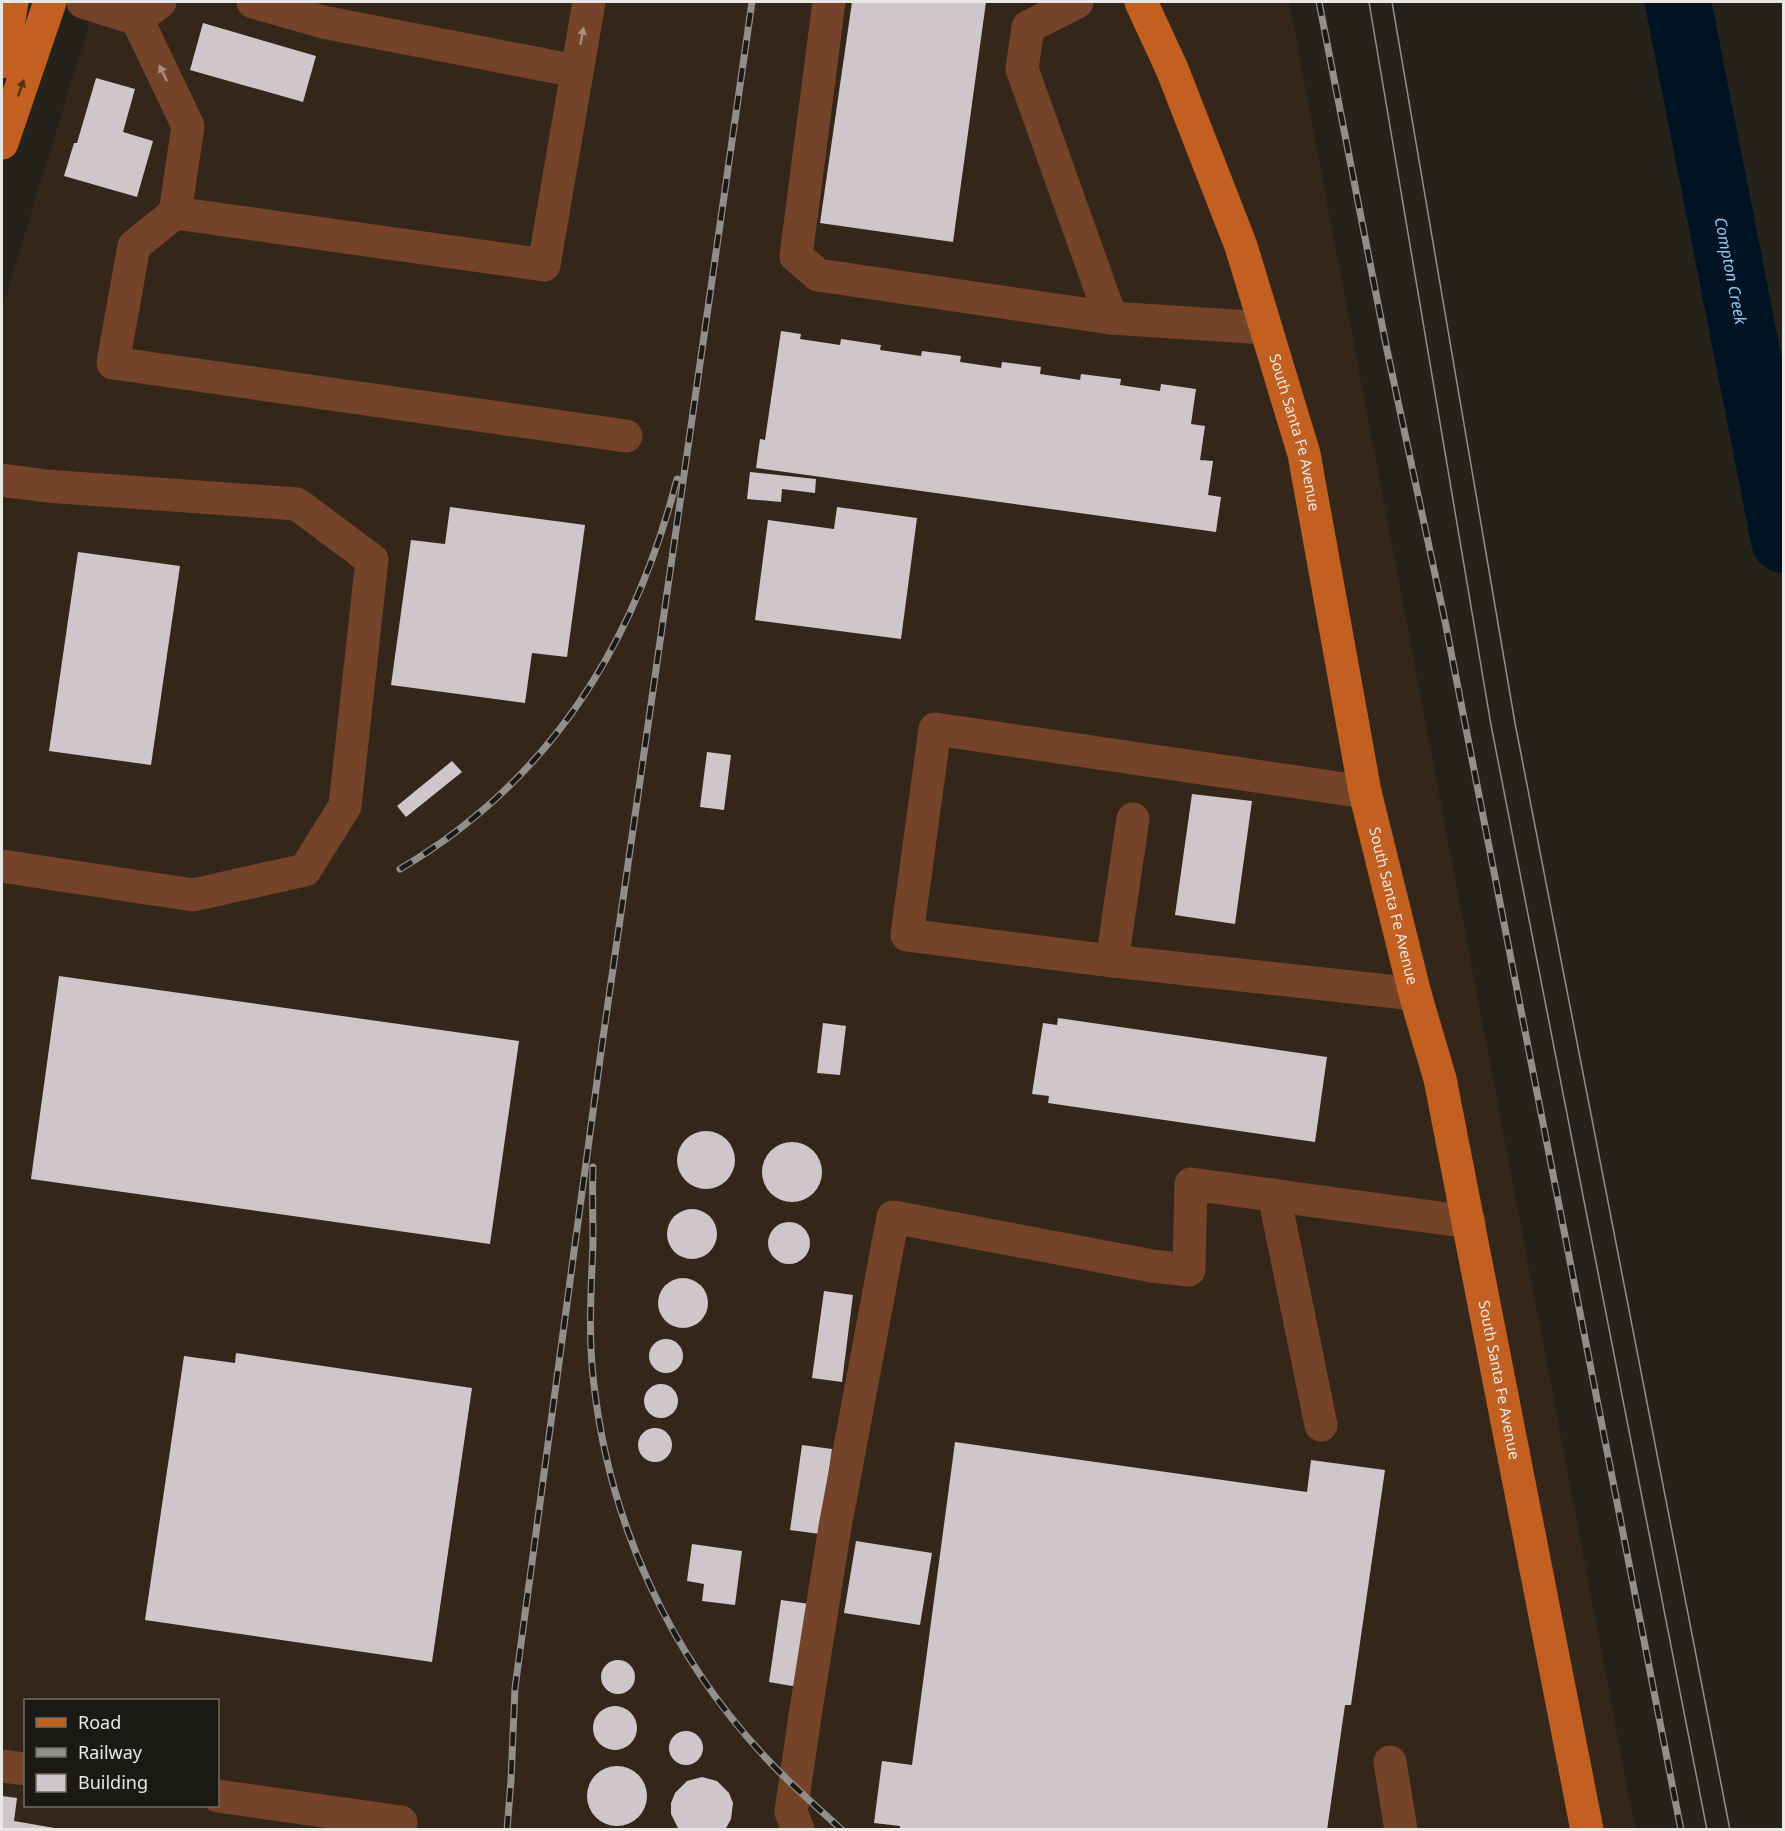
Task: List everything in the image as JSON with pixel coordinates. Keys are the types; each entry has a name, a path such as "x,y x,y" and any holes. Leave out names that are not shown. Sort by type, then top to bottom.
{"main road":[{"path":"2,62 12,2"},
{"path":"2,143 50,2"},
{"name":"South Santa Fe Avenue","path":"1141,2 1172,69 1241,246 1304,454 1365,792 1415,994 1440,1079 1587,1830"}],"lane":[{"path":"83,2 149,10 188,126 175,213 134,246 113,363 626,436"},
{"path":"253,2 323,22 576,71"},
{"path":"175,213 544,265 589,2"},
{"path":"829,2 796,256 818,275 1111,318 1265,328"},
{"path":"1077,2 1028,27 1022,69 1111,318"},
{"path":"2,480 46,486 297,504 372,560 345,806 305,870 193,896 2,866"},
{"path":"1365,792 934,729 907,935 1112,961 1415,994"},
{"path":"1112,961 1133,819"},
{"path":"798,1830 791,1812 805,1716 835,1527 893,1217 1152,1266 1189,1270 1191,1184 1469,1222"},
{"path":"1274,1195 1321,1425"},
{"path":"1390,1762 1401,1830"},
{"path":"2,1766 24,1769"},
{"path":"219,1796 401,1822"}],"shaded area":[{"path":"96,2 1289,2 1635,1829 2,1830 2,309"}],"building":[{"path":"852,2 986,2 953,242 820,223"},
{"path":"203,23 316,56 303,102 190,70"},
{"path":"96,78 135,89 123,132 153,141 137,197 64,176 74,143 77,143"},
{"path":"781,331 801,334 800,339 840,345 841,339 881,345 880,350 921,356 922,351 961,356 960,362 1001,368 1002,362 1041,367 1040,374 1080,380 1081,374 1121,379 1120,385 1160,391 1161,384 1196,389 1191,424 1205,426 1200,460 1213,461 1208,495 1221,497 1216,532 756,468 760,439 765,440"},
{"path":"750,472 816,479 815,493 782,489 781,502 747,499"},
{"path":"450,507 585,525 567,657 532,653 525,703 391,685 411,540 445,544"},
{"path":"837,507 917,518 901,639 755,620 768,520 834,529"},
{"path":"78,552 180,566 151,765 49,751"},
{"path":"707,752 731,755 724,810 700,807"},
{"path":"452,761 462,772 406,817 397,806"},
{"path":"1192,794 1252,801 1235,924 1175,915"},
{"path":"59,976 519,1041 490,1244 31,1179"},
{"path":"1058,1018 1327,1057 1315,1142 1048,1103 1049,1096 1032,1094 1043,1023 1057,1025"},
{"path":"823,1023 846,1026 840,1075 817,1073"},
{"path":"700,1131 712,1131 722,1135 731,1144 735,1166 727,1181 712,1189 700,1189 690,1185 681,1176 677,1166 677,1154 681,1144 690,1135"},
{"path":"792,1142 813,1151 822,1172 813,1193 792,1202 771,1193 762,1172 771,1151"},
{"path":"697,1209 710,1216 716,1224 716,1244 710,1252 702,1258 687,1259 674,1252 668,1244 667,1229 674,1216 682,1210"},
{"path":"789,1222 804,1228 810,1243 804,1258 789,1264 774,1258 768,1243 774,1228"},
{"path":"683,1278 692,1280 703,1289 708,1303 706,1312 697,1323 683,1328 674,1326 663,1317 658,1303 660,1294 669,1283"},
{"path":"824,1291 853,1295 842,1382 812,1378"},
{"path":"666,1339 678,1344 683,1356 678,1368 666,1373 654,1368 649,1356 654,1344"},
{"path":"236,1353 472,1388 432,1662 145,1620 184,1356 235,1363"},
{"path":"661,1384 673,1389 678,1401 673,1413 661,1418 649,1413 644,1401 649,1389"},
{"path":"655,1428 667,1433 672,1445 667,1457 655,1462 643,1457 638,1445 643,1433"},
{"path":"955,1442 1307,1492 1311,1460 1385,1470 1351,1705 1345,1705 1327,1830 900,1830 900,1826 874,1823 882,1761 912,1765"},
{"path":"802,1445 832,1449 820,1534 790,1530"},
{"path":"856,1541 932,1553 920,1625 844,1613"},
{"path":"692,1544 742,1551 735,1605 702,1601 704,1584 687,1581"},
{"path":"781,1600 810,1604 798,1687 769,1682"},
{"path":"618,1660 630,1665 635,1677 630,1689 618,1694 606,1689 601,1677 606,1665"},
{"path":"615,1706 630,1713 637,1728 630,1743 615,1750 600,1743 593,1728 600,1713"},
{"path":"686,1731 698,1736 703,1748 698,1760 686,1765 674,1760 669,1748 674,1736"},
{"path":"611,1766 623,1766 634,1771 642,1779 647,1796 645,1808 634,1821 623,1826 611,1826 600,1821 592,1813 587,1802 587,1790 592,1779 600,1771"},
{"path":"702,1777 717,1781 729,1793 733,1803 731,1819 725,1830 679,1830 671,1814 671,1803 675,1793 687,1781"},
{"path":"2,1796 17,1798 14,1821 66,1830 2,1830"}],"waterway":[{"name":"Compton Creek","path":"1678,2 1784,540"}],"tram line":[{"path":"1369,2 1491,725 1707,1830"},
{"path":"1392,2 1515,723 1730,1830"}],"railway":[{"path":"507,1830 515,1688 601,1052 752,2"},
{"path":"1319,2 1387,350 1445,621 1681,1830"},
{"path":"400,869 453,834 501,794 542,751 579,703 610,652 637,598 659,540 677,479"},
{"path":"593,1167 590,1314 592,1367 602,1437 614,1488 630,1537 650,1585 674,1632 701,1676 766,1758 842,1830"}]}
